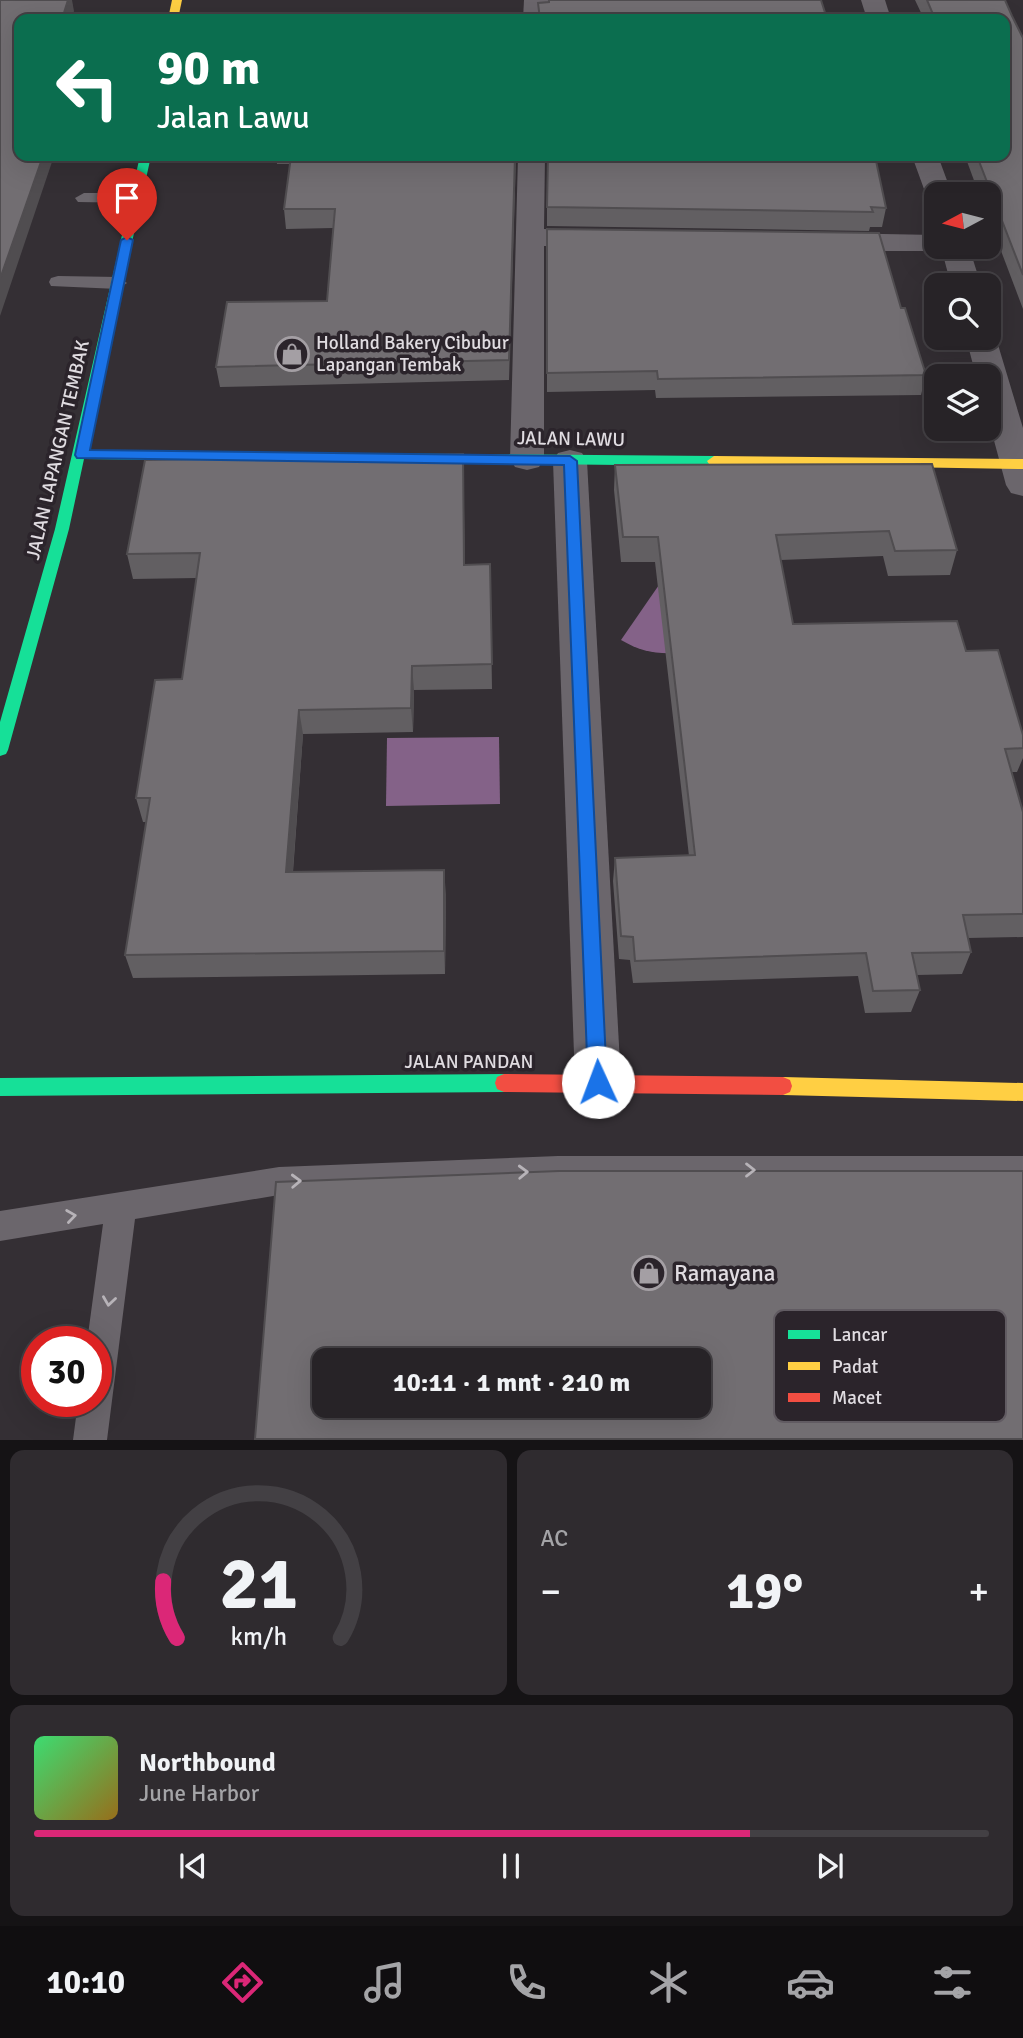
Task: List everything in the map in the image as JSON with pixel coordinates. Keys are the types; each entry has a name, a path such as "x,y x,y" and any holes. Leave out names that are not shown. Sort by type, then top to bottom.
{"street":[{"name":"JALAN LAPANGAN TEMBAK","path":"0,750 19,691 82,455 144,161"},
{"path":"527,459 531,161"},
{"path":"927,161 934,182"},
{"path":"531,237 629,239"},
{"path":"796,241 924,244"},
{"path":"985,350 1021,471"},
{"name":"JALAN LAWU","path":"82,455 527,459 1021,471"},
{"path":"570,461 598,1082"},
{"name":"JALAN PANDAN","path":"0,1087 598,1082 1023,1092"}],"lane":[{"path":"84,198 136,198"},
{"path":"58,282 118,283"},
{"path":"0,1226 121,1209 278,1181 558,1170 1023,1170"},
{"path":"105,1326 121,1209"},
{"path":"90,1440 93,1417"}],"shaded area":[{"path":"661,582 676,653 647,651 621,640"},
{"path":"499,737 500,804 386,806 387,738"}],"building":[{"path":"0,0 68,0 64,14 14,14 14,161 41,161 0,279"},
{"path":"821,0 825,14 539,14 538,3"},
{"path":"927,0 1005,0 1023,38 1023,275 1001,218 1001,182 987,182 979,161 1010,161 1010,14 933,14"},
{"path":"290,161 515,161 509,360 216,367 227,302 327,301 335,209 284,209"},
{"path":"548,161 876,161 886,208 871,207 873,212 547,207"},
{"path":"547,229 879,233 901,308 905,308 924,369 924,375 658,379 657,371 547,373"},
{"path":"463,454 464,565 490,564 492,664 412,666 411,708 299,710 286,872 444,870 444,951 125,955 150,798 136,798 155,680 182,679 200,553 127,554 145,460"},
{"path":"932,464 957,550 895,551 889,531 776,535 793,624 957,621 966,651 998,650 1023,735 1023,748 1005,749 1023,812 1023,914 963,915 971,952 912,953 920,990 873,991 866,953 635,961 633,937 621,936 615,858 695,855 658,537 623,537 615,465"},
{"name":"Ramayana","path":"559,1171 1023,1171 1023,1439 255,1439 276,1182"}],"traffic: fast":[{"path":"0,750 62,529 144,161"},
{"path":"82,455 714,461"},
{"path":"0,1087 504,1083"}],"traffic: slow":[{"path":"174,14 177,0"},
{"path":"714,461 1023,464"},
{"path":"783,1086 1023,1092"}],"traffic: jam":[{"path":"504,1083 783,1086"}],"place":[{"name":"Holland Bakery Cibubur Lapangan Tembak","path":"292,354"},
{"name":"Ramayana","path":"649,1273"}],"route":[{"path":"127,240 82,455 570,461 598,1082"}]}
